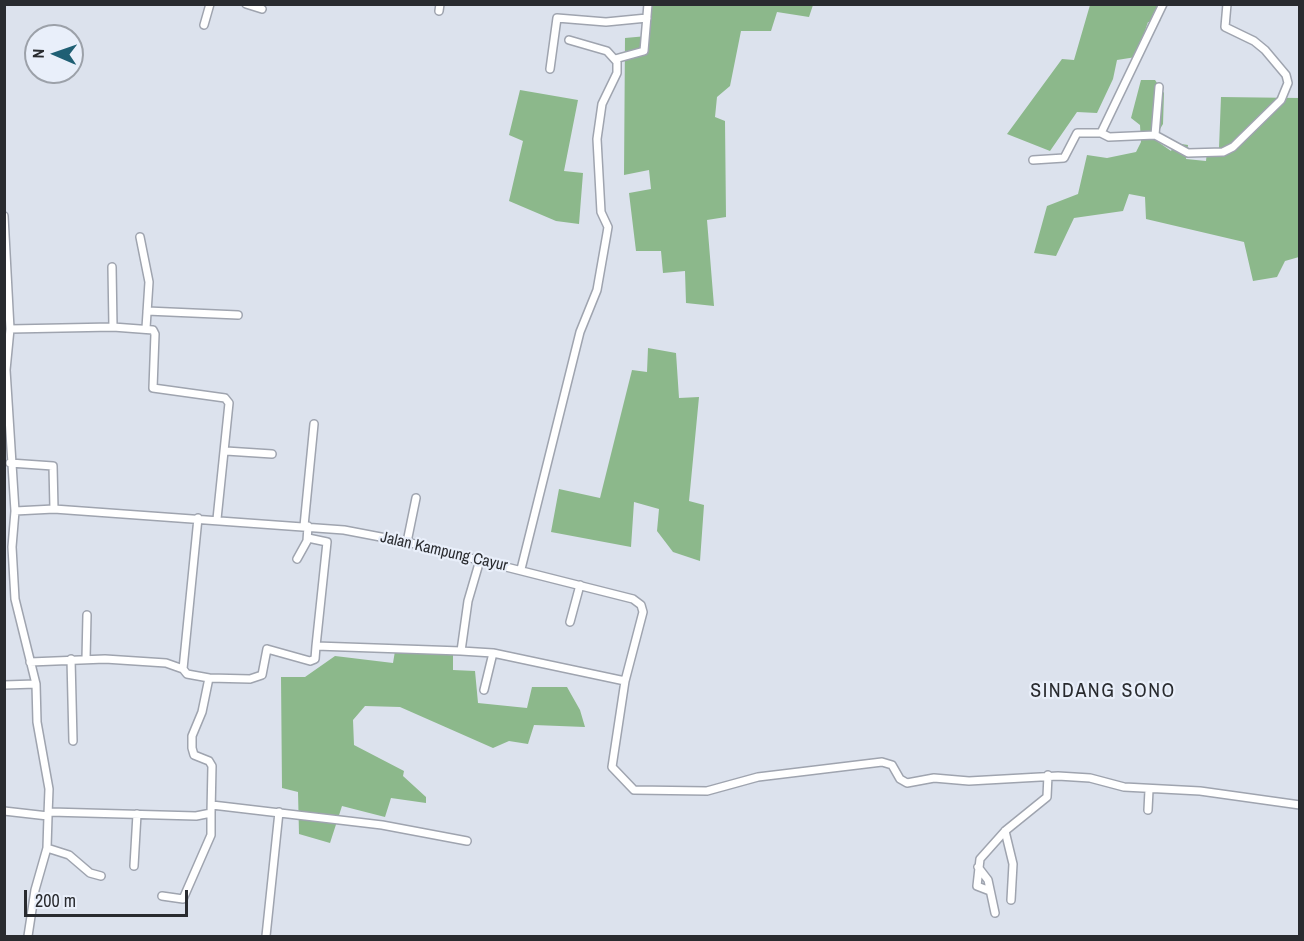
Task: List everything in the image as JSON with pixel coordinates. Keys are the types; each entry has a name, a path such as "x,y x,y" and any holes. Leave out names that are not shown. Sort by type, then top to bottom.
{"street":[{"path":"204,25 210,4"},
{"path":"246,4 262,9"},
{"path":"615,59 643,52 648,4"},
{"path":"1101,133 1163,4"},
{"path":"1033,160 1064,158 1077,133 1101,133 1109,136 1155,135 1188,153 1223,152 1281,100 1288,83 1286,75 1265,50 1254,41 1225,27 1227,4"},
{"path":"550,69 557,18 606,22 647,18"},
{"path":"521,569 580,332 597,290 608,227 601,212 597,139 604,97 616,73 615,59 600,48 569,40"},
{"path":"1155,135 1159,87"},
{"path":"4,216 10,330 5,370 10,463 8,482 15,511 12,547 15,599 36,684 37,722 49,814 46,848 35,890 28,936"},
{"path":"140,237 149,282 146,328"},
{"path":"112,267 112,327"},
{"path":"147,311 238,315"},
{"path":"10,330 112,327 153,330 155,334 153,388 228,400 230,405 217,519"},
{"path":"297,559 308,538 306,526 314,424"},
{"path":"226,451 272,454"},
{"path":"10,463 53,466 54,509"},
{"path":"407,542 416,498"},
{"name":"Jalan Kampung Cayur","path":"15,511 54,509 306,526 407,542 633,599 641,605 643,612 625,681"},
{"path":"183,669 198,518"},
{"path":"30,662 86,659 166,663 183,669 187,674 209,678 258,677 264,670 267,649 310,661 315,659 327,542 308,538"},
{"path":"461,651 468,602 480,560"},
{"path":"570,622 580,585"},
{"path":"86,659 87,615"},
{"path":"316,646 493,653 625,681 614,743 613,770 630,788 637,790 707,791 758,777 872,762 889,763 900,779 907,783 934,778 969,781 1048,775 1090,778 1124,788 1200,790 1299,805"},
{"path":"484,690 493,653"},
{"path":"71,659 74,741"},
{"path":"162,896 183,899 210,835 213,773 211,762 196,756 192,748 192,736 202,712 209,678"},
{"path":"4,685 36,684"},
{"path":"990,891 977,886 978,867 984,854 1005,831 1048,795 1048,775"},
{"path":"1148,810 1149,790"},
{"path":"4,811 49,814 196,816 211,809 279,812 425,832 468,841"},
{"path":"266,936 279,812"},
{"path":"134,866 137,814"},
{"path":"1005,831 1012,864 1011,900"},
{"path":"46,848 69,855 90,873 101,876"},
{"path":"978,867 987,878 994,913"}],"green space":[{"path":"652,5 813,5 809,17 777,12 771,31 741,31 730,86 717,97 715,117 725,121 726,217 707,220 714,306 686,303 685,271 663,273 661,251 636,251 629,193 651,189 649,170 624,175 625,38 647,36"},
{"path":"1090,5 1163,5 1160,22 1148,22 1136,57 1117,60 1113,79 1097,113 1077,112 1050,151 1007,134 1062,59 1074,60"},
{"path":"1141,80 1155,80 1164,93 1163,124 1154,139 1171,151 1175,143 1188,145 1186,159 1206,161 1207,151 1219,148 1221,97 1299,98 1299,257 1285,261 1277,277 1253,281 1244,242 1146,219 1145,197 1129,194 1123,211 1074,218 1056,256 1034,253 1047,206 1078,194 1087,155 1107,158 1136,152 1141,142 1140,125 1131,118"},
{"path":"520,90 578,100 564,171 583,173 579,224 556,221 509,201 523,141 509,135"},
{"path":"648,348 676,353 679,398 699,397 689,501 704,505 700,561 673,552 657,531 659,509 634,502 631,547 551,532 559,489 600,498 632,370 647,372"},
{"path":"396,645 453,651 453,670 475,671 478,703 527,708 532,687 567,687 580,710 585,727 534,725 528,744 509,741 493,748 400,707 365,706 353,720 354,745 404,771 403,776 426,797 426,803 391,798 385,817 342,806 330,843 299,834 298,792 282,788 281,677 305,677 335,656 393,663"}],"district":[{"name":"SINDANG SONO","path":"1103,692"}]}
